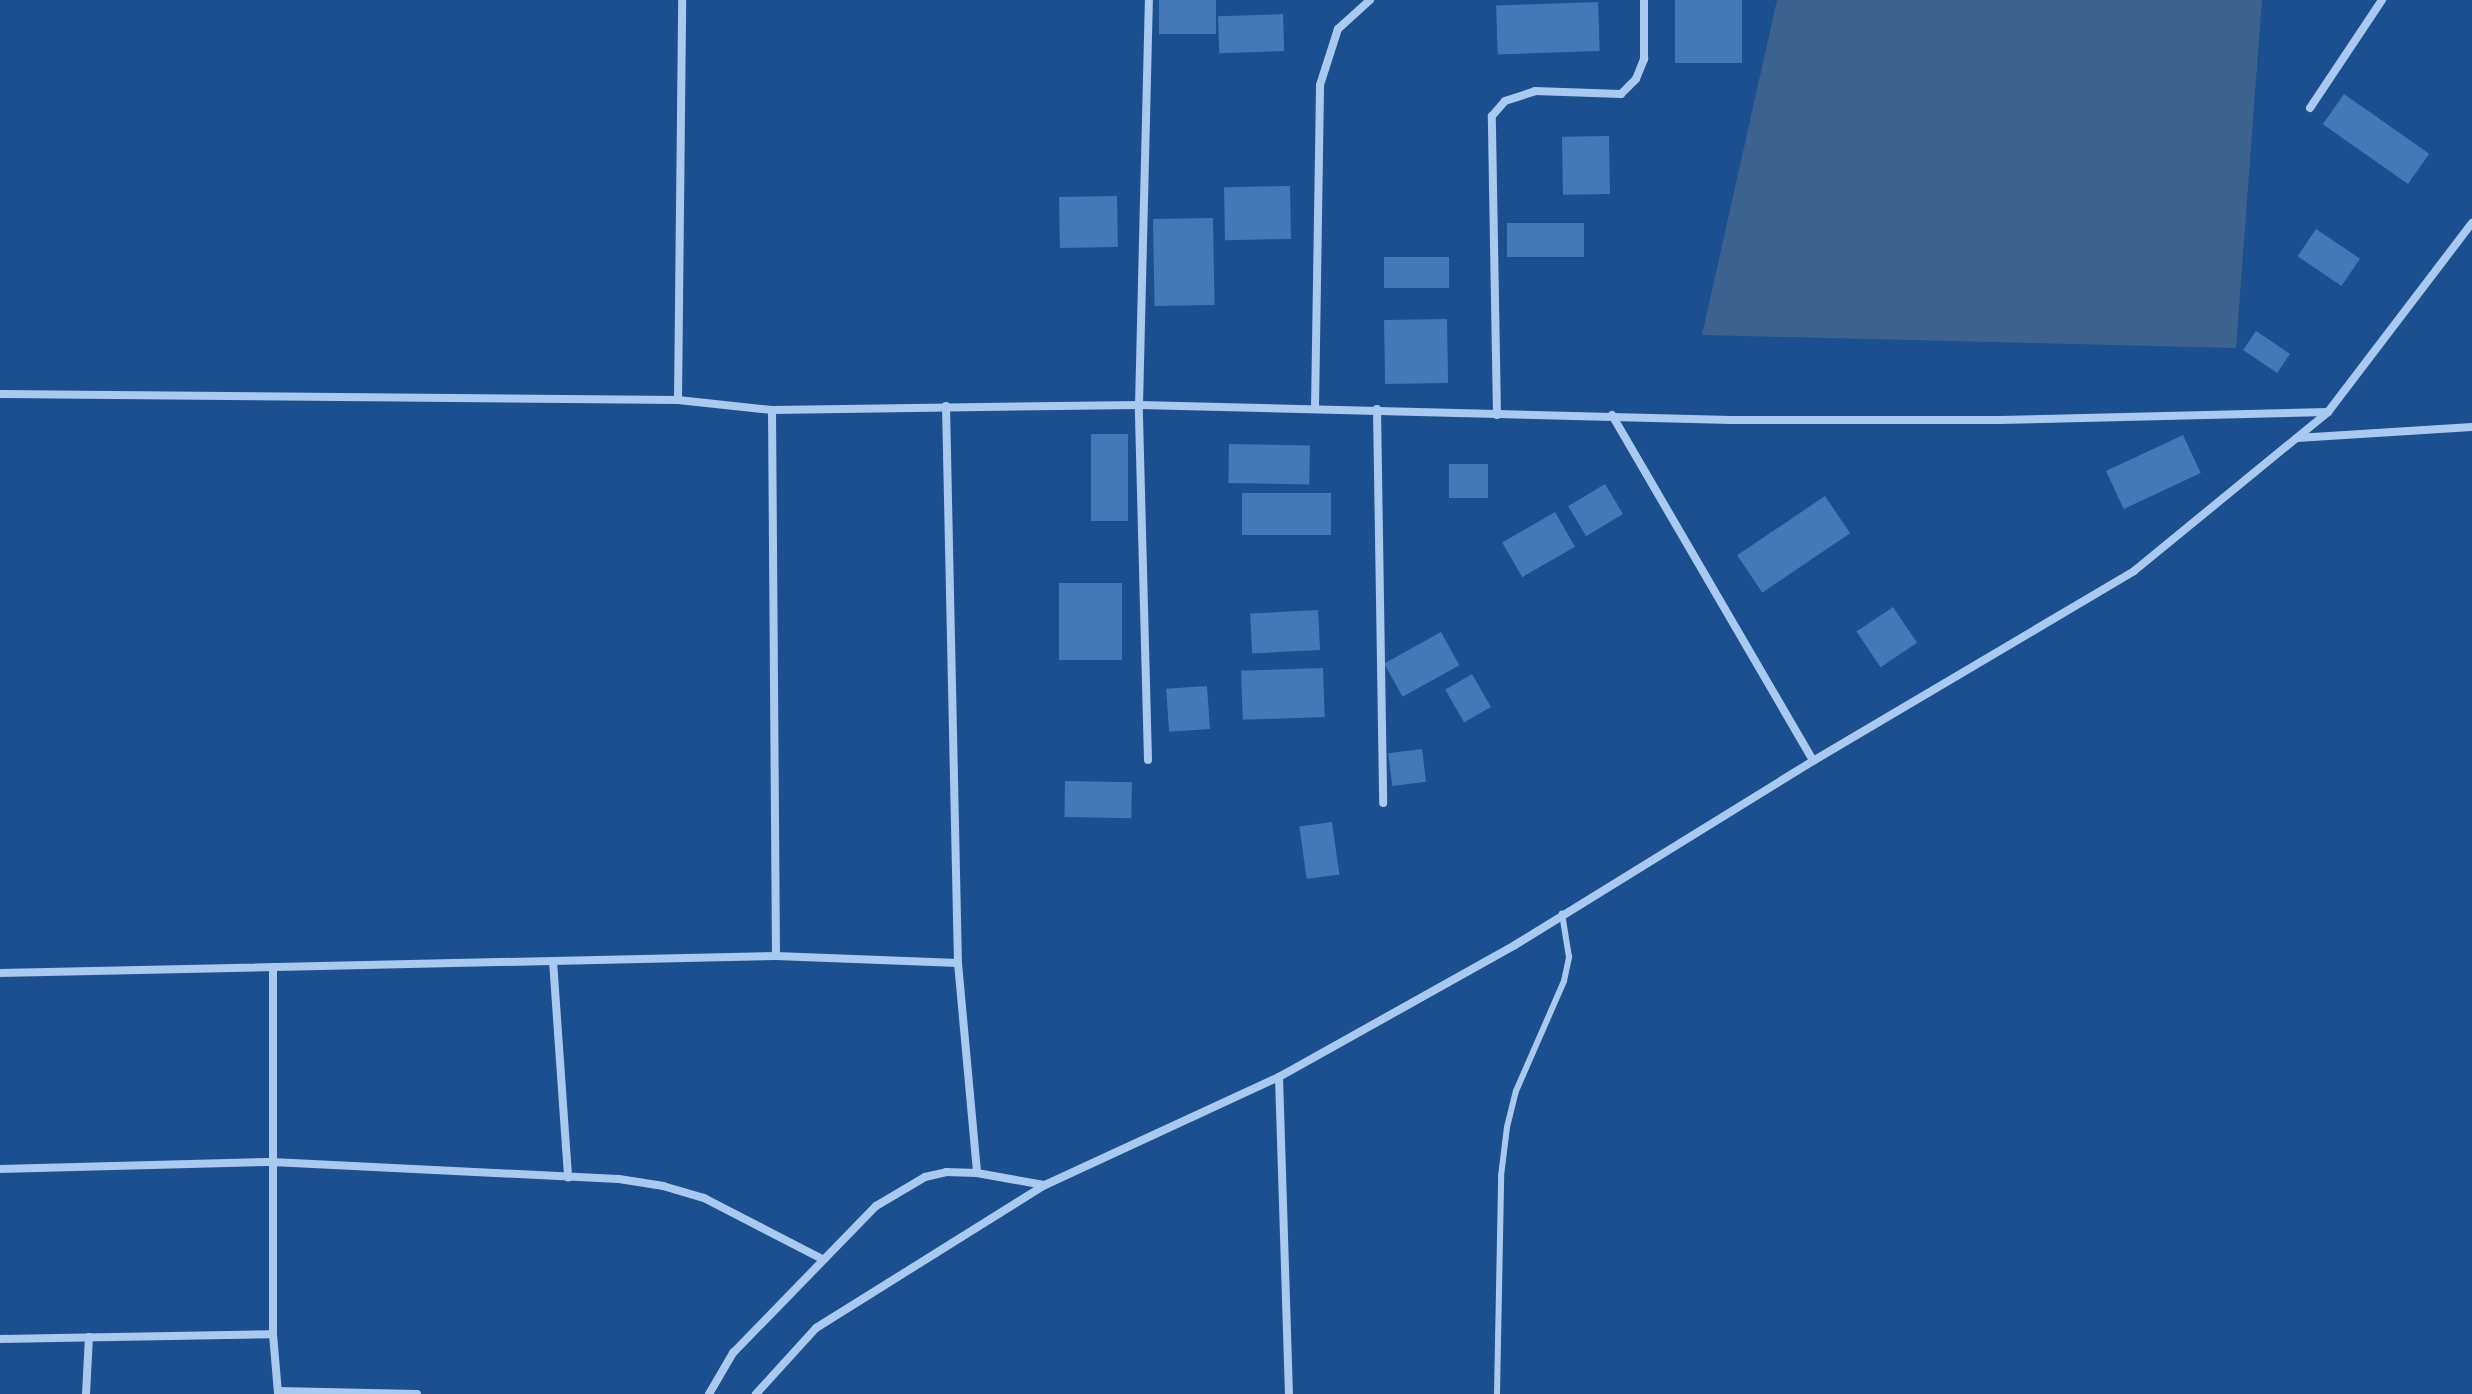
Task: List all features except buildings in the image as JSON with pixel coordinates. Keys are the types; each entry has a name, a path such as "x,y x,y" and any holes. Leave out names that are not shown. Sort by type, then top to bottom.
{"street":[{"path":"678,400 682,0"},
{"path":"1148,760 1139,405 1149,0"},
{"path":"1315,408 1320,85 1328,52 1338,29 1370,0"},
{"path":"1497,415 1492,116 1505,101 1535,91 1621,94 1636,79 1644,59 1644,0"},
{"path":"2310,108 2382,0"},
{"path":"756,1394 816,1328 1045,1185 1279,1077 1515,945 1813,761 2134,571 2328,412 2472,223"},
{"path":"0,394 678,400 772,410 1139,405 1731,420 1999,420 2328,412"},
{"path":"946,406 958,963 977,1173"},
{"path":"1377,409 1383,803"},
{"path":"772,410 776,956"},
{"path":"1612,415 1813,761"},
{"path":"2296,438 2472,427"},
{"path":"0,973 776,956 958,963"},
{"path":"553,961 568,1177"},
{"path":"273,967 273,1334 278,1392 417,1394"},
{"path":"1279,1077 1289,1394"},
{"path":"0,1169 272,1162 568,1177 663,1186 704,1198 822,1259"},
{"path":"709,1394 733,1353 876,1206 905,1186 946,1172 977,1173 1045,1185"},
{"path":"0,1339 273,1334"},
{"path":"86,1394 89,1337"}],"lane":[{"path":"1497,1394 1501,1176 1507,1127 1516,1091 1564,981 1569,957 1562,914"}],"water":[{"path":"1777,0 2262,0 2236,348 1702,335"}]}
